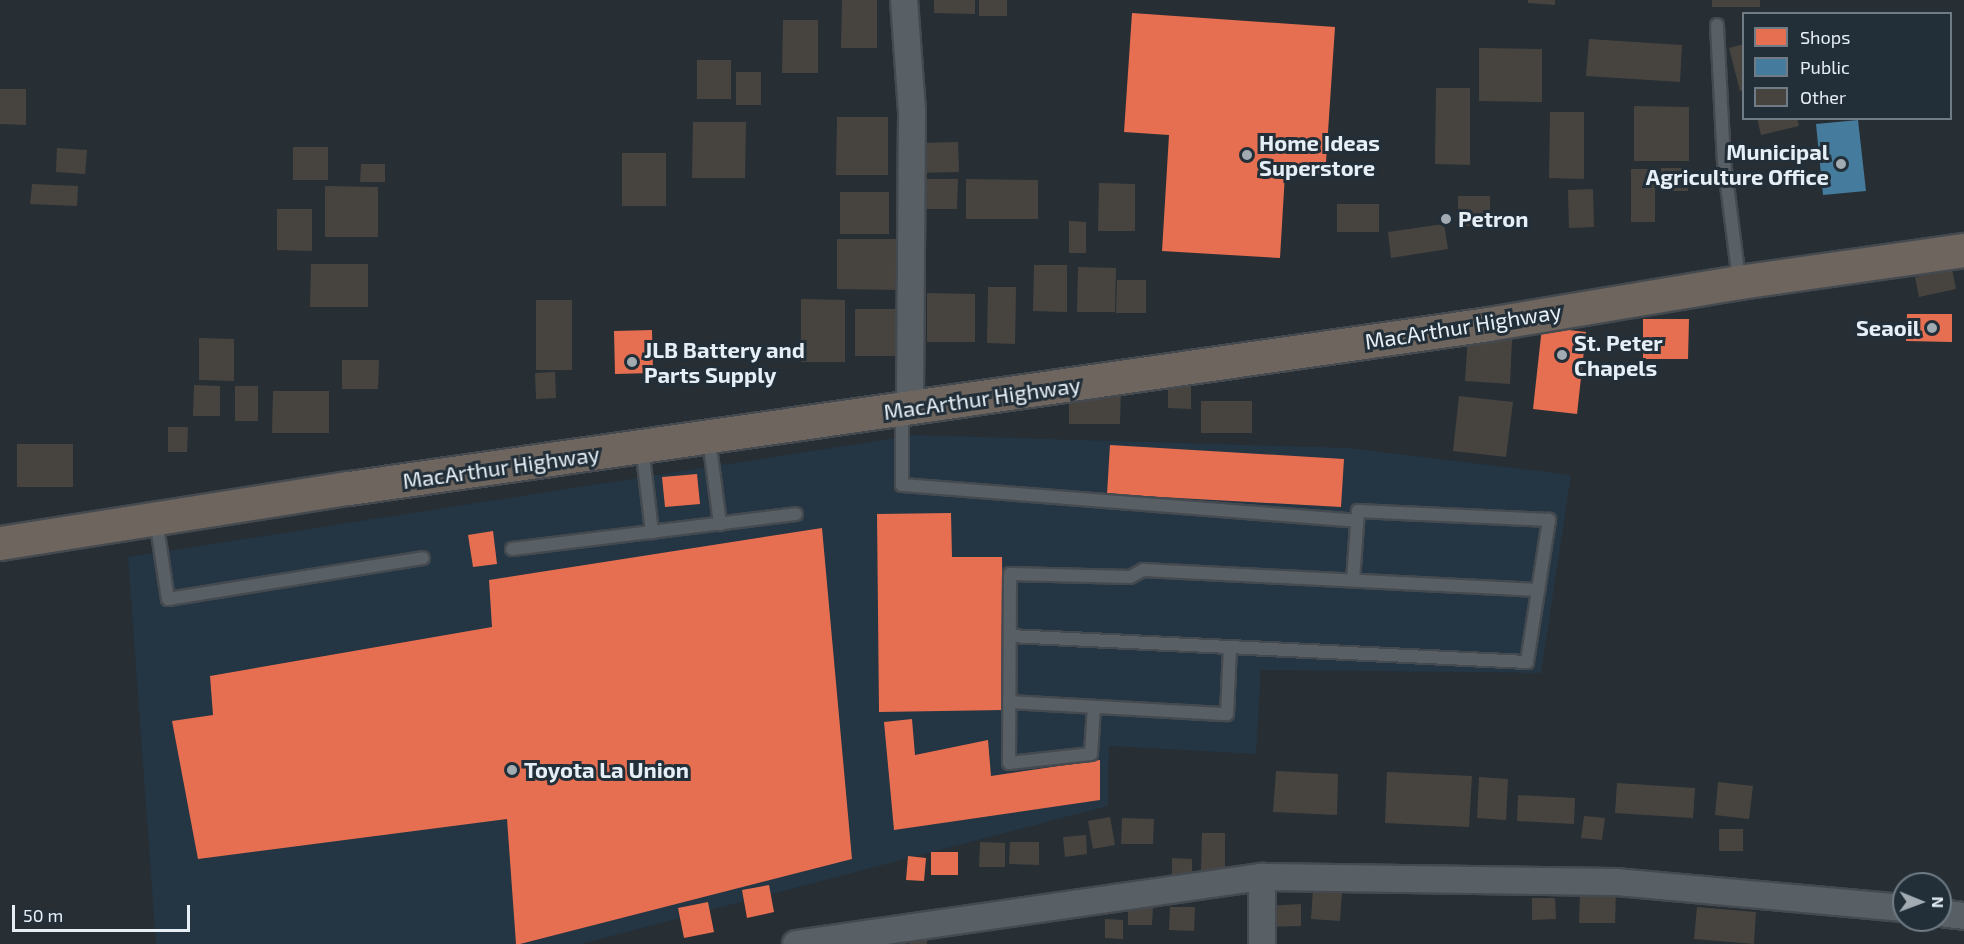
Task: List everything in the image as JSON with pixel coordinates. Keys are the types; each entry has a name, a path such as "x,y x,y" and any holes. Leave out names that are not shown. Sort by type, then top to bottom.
{"highway":[{"name":"MacArthur Highway","path":"0,543 709,436 1488,324 1739,282 1964,250"}],"street":[{"path":"904,0 912,112 906,409"},
{"path":"796,944 1262,877 1522,877 1617,882 1892,908"},
{"path":"1262,877 1262,944"}],"lane":[{"path":"1717,25 1724,161 1739,282"},
{"path":"906,409 902,485 1357,521"},
{"path":"709,436 720,524"},
{"path":"642,447 652,532"},
{"path":"1010,636 1527,662 1549,520 1358,511 1353,580"},
{"path":"512,549 796,514"},
{"path":"156,518 168,599 423,558"},
{"path":"1094,707 1091,754 1009,763 1010,574 1130,577 1143,570 1538,590"},
{"path":"1010,702 1227,714 1230,647"}],"shaded area":[{"name":"Toyota La Union","path":"915,435 1349,448 1571,475 1541,673 1261,670 1256,754 1109,746 1108,806 581,944 156,944 128,557"}],"building: Shops":[{"name":"Home Ideas Superstore","path":"1132,13 1335,27 1325,177 1285,174 1280,258 1162,251 1169,135 1124,132"},
{"path":"1907,314 1952,314 1952,342 1906,341"},
{"path":"1643,319 1689,319 1688,359 1643,359"},
{"path":"1542,327 1586,332 1577,414 1533,409"},
{"path":"652,330 653,373 615,374 614,331"},
{"path":"1110,445 1344,459 1341,507 1107,494"},
{"path":"697,474 700,504 665,507 662,477"},
{"path":"951,513 952,557 1002,557 1004,710 879,712 877,514"},
{"name":"Toyota La Union","path":"822,528 852,859 516,944 507,819 198,859 172,721 213,715 210,676 492,627 489,580"},
{"path":"493,531 497,564 473,567 468,535"},
{"path":"912,719 915,755 988,740 991,776 1100,760 1100,800 894,830 884,722"},
{"path":"931,852 958,852 958,875 931,875"},
{"path":"908,856 926,858 924,881 906,880"},
{"path":"769,885 774,912 747,918 742,890"},
{"path":"708,902 714,932 684,938 678,908"}],"building: Public":[{"path":"1858,120 1866,191 1823,195 1816,124"}],"building: Other":[{"path":"842,0 877,0 877,48 841,48"},
{"path":"934,0 975,0 975,14 934,13"},
{"path":"979,0 1007,0 1007,16 979,16"},
{"path":"1528,0 1555,0 1555,5 1528,3"},
{"path":"1712,0 1760,0 1760,7 1712,7"},
{"path":"783,20 818,20 818,73 782,73"},
{"path":"1589,39 1682,45 1680,82 1586,76"},
{"path":"1742,45 1742,90 1740,91 1729,48"},
{"path":"1479,48 1542,49 1542,102 1479,101"},
{"path":"697,60 731,60 731,99 697,99"},
{"path":"736,72 761,72 761,105 736,105"},
{"path":"1436,88 1470,88 1470,165 1435,164"},
{"path":"0,89 26,89 26,125 0,124"},
{"path":"1634,106 1689,107 1689,161 1634,161"},
{"path":"1550,112 1584,112 1584,179 1549,178"},
{"path":"837,117 888,117 888,175 836,175"},
{"path":"1757,120 1798,120 1799,126 1761,135"},
{"path":"693,122 746,122 745,178 692,178"},
{"path":"958,142 959,172 920,173 919,143"},
{"path":"293,147 328,147 328,180 293,180"},
{"path":"57,148 87,150 85,174 56,172"},
{"path":"622,153 666,153 666,206 622,206"},
{"path":"361,164 385,164 385,182 360,182"},
{"path":"1661,168 1688,168 1688,191 1660,191"},
{"path":"1631,169 1655,169 1655,222 1631,222"},
{"path":"925,179 958,179 957,209 925,209"},
{"path":"966,179 1038,180 1038,219 966,219"},
{"path":"1099,183 1135,184 1135,231 1098,231"},
{"path":"32,184 78,186 77,206 30,204"},
{"path":"325,186 378,187 378,237 325,237"},
{"path":"1593,189 1594,227 1569,228 1568,190"},
{"path":"840,192 889,192 889,234 840,234"},
{"path":"1458,196 1490,196 1490,226 1458,226"},
{"path":"1337,204 1379,204 1379,232 1337,232"},
{"path":"277,209 312,209 312,251 277,250"},
{"path":"1069,221 1086,222 1086,253 1069,253"},
{"path":"1444,224 1448,249 1391,258 1388,232"},
{"path":"837,239 899,239 899,290 837,289"},
{"path":"311,264 368,264 368,307 310,307"},
{"path":"1034,265 1067,265 1067,312 1033,311"},
{"path":"1078,267 1116,268 1115,312 1077,312"},
{"path":"1952,269 1956,289 1919,297 1915,277"},
{"path":"1117,280 1146,280 1146,313 1116,313"},
{"path":"988,287 1016,287 1015,344 987,343"},
{"path":"927,293 975,294 975,342 927,342"},
{"path":"801,299 845,300 845,362 801,362"},
{"path":"536,300 572,300 572,370 536,370"},
{"path":"855,309 904,309 903,356 855,356"},
{"path":"1468,337 1512,340 1510,384 1465,381"},
{"path":"199,338 234,339 234,381 199,380"},
{"path":"342,360 379,360 378,389 342,389"},
{"path":"555,372 556,398 536,399 535,373"},
{"path":"1168,384 1191,384 1191,409 1168,408"},
{"path":"194,385 220,386 220,416 193,416"},
{"path":"235,386 258,386 258,421 235,421"},
{"path":"1069,388 1121,388 1120,424 1069,424"},
{"path":"273,391 329,391 329,433 272,433"},
{"path":"1459,396 1513,402 1506,457 1453,451"},
{"path":"1201,401 1252,401 1252,433 1201,433"},
{"path":"168,427 188,427 187,452 168,452"},
{"path":"17,444 73,444 73,487 17,487"},
{"path":"1276,771 1338,774 1337,815 1273,812"},
{"path":"1387,772 1472,776 1469,827 1385,823"},
{"path":"1479,777 1508,779 1506,820 1477,818"},
{"path":"1718,782 1753,786 1749,819 1715,815"},
{"path":"1617,783 1695,788 1693,818 1615,813"},
{"path":"1518,795 1575,798 1574,824 1517,821"},
{"path":"1584,816 1605,818 1602,840 1581,838"},
{"path":"1110,817 1115,845 1093,849 1088,821"},
{"path":"1122,818 1154,819 1153,844 1121,844"},
{"path":"1719,829 1743,829 1743,851 1719,851"},
{"path":"1202,833 1225,833 1225,870 1201,870"},
{"path":"1086,835 1087,854 1065,857 1063,837"},
{"path":"980,842 1005,843 1005,867 979,867"},
{"path":"1010,842 1039,842 1039,865 1009,864"},
{"path":"1172,858 1192,859 1192,878 1172,877"},
{"path":"1313,889 1342,891 1340,921 1311,919"},
{"path":"1580,891 1616,892 1615,923 1579,923"},
{"path":"1532,898 1555,898 1556,919 1532,920"},
{"path":"1301,904 1301,926 1265,927 1264,906"},
{"path":"1128,906 1153,906 1152,925 1128,925"},
{"path":"1170,907 1195,907 1194,931 1169,930"},
{"path":"1697,907 1756,912 1754,944 1694,939"},
{"path":"1105,919 1123,920 1123,939 1105,938"},
{"path":"909,940 927,940 927,944 909,944"}],"place":[{"name":"Home Ideas Superstore","path":"1247,155"},
{"name":"Municipal Agriculture Office","path":"1841,164"},
{"name":"Petron","path":"1446,219"},
{"name":"Seaoil","path":"1932,328"},
{"name":"St. Peter Chapels","path":"1562,355"},
{"name":"JLB Battery and Parts Supply","path":"632,362"},
{"name":"Toyota La Union","path":"512,770"}]}
